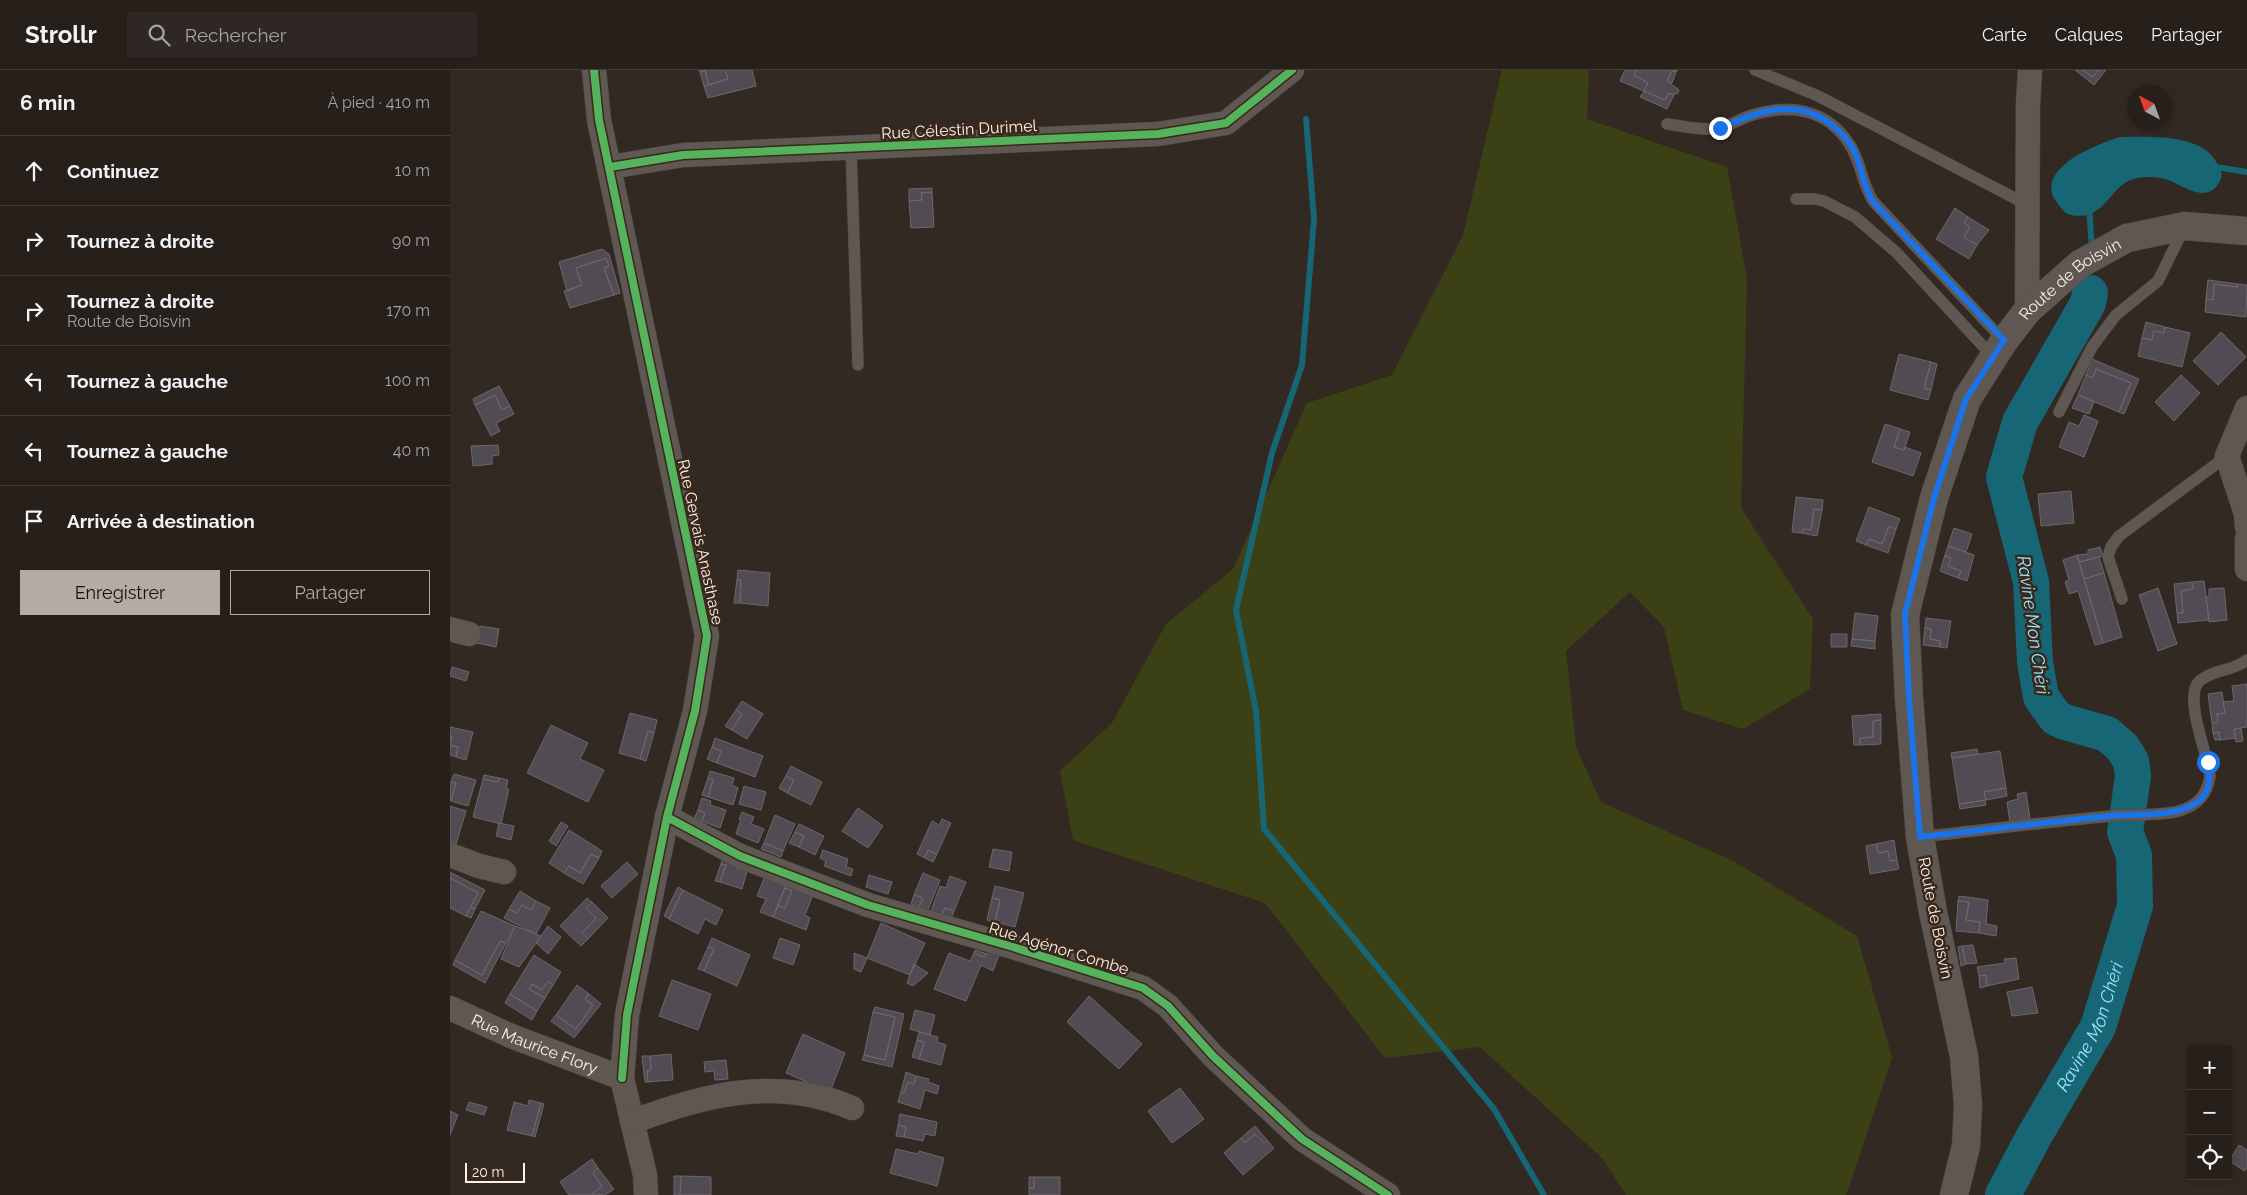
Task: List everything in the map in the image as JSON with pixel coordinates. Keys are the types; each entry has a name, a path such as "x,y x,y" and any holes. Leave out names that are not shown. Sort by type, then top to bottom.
{"main road":[{"name":"Route de Boisvin","path":"1954,1195 1966,1146 1968,1106 1964,1056 1933,912 1920,837 1909,698 1905,614 1934,498 1966,399 2027,310 2080,264 2126,238 2185,226 2247,231"}],"street":[{"name":"Rue Gervais Anasthase","path":"594,70 599,120 707,636 695,711 667,818 628,1015 622,1078"},
{"name":"Rue Célestin Durimel","path":"610,167 683,155 1158,134 1226,123 1292,70"},
{"path":"2027,310 2028,104 2030,70"},
{"path":"2247,408 2226,456 2246,514 2247,526"},
{"path":"2247,539 2247,569"},
{"name":"Rue Agénor Combe","path":"667,818 740,856 868,905 1013,947 1143,988 1168,1006 1213,1056 1302,1139 1388,1195"},
{"path":"450,855 479,866 504,872"},
{"name":"Rue Maurice Flory","path":"450,1008 511,1036 622,1078"},
{"path":"622,1078 645,1176 646,1195"},
{"path":"632,1122 674,1106 760,1090 805,1093 852,1108"}],"lane":[{"path":"1755,70 1816,95 2028,205"},
{"path":"1667,124 1708,129 1720,128 1750,116 1778,109 1802,110 1824,119 1840,132 1850,144 1856,155 1866,190 1873,202 1999,349"},
{"path":"851,148 858,365"},
{"path":"1796,199 1824,201 1855,217 1897,253 1999,349"},
{"path":"2059,412 2092,347 2116,315 2158,281 2185,226"},
{"path":"2122,599 2108,557 2110,547 2119,536 2226,456"},
{"path":"1920,837 2133,814 2178,812 2203,798 2210,776 2194,707 2195,688 2198,682 2207,676 2233,669 2247,660"}],"green space":[{"path":"1502,70 1589,70 1587,119 1727,167 1747,279 1741,508 1813,619 1810,689 1743,729 1683,710 1664,627 1630,592 1566,651 1576,747 1601,802 1733,861 1857,936 1892,1057 1846,1195 1626,1195 1603,1159 1480,1047 1385,1058 1265,903 1073,840 1060,771 1112,723 1166,624 1233,569 1307,403 1392,375 1463,235"}],"water":[{"path":"2120,137 2159,137 2199,146 2209,153 2217,163 2222,176 2221,179 2215,188 2203,193 2163,179 2137,178 2128,181 2120,187 2093,213 2083,216 2066,213 2055,200 2051,188 2054,177 2061,167 2085,151"}],"building":[{"path":"699,70 725,70 728,79 709,85 705,71 700,72"},
{"path":"725,70 752,70 756,86 708,98 704,86 728,79"},
{"path":"1625,70 1637,70 1634,75 1648,83 1644,91 1620,81"},
{"path":"1637,70 1678,70 1676,72 1672,71 1667,81 1679,90 1678,93 1672,95 1669,93 1665,100 1644,91 1648,83 1634,75"},
{"path":"2075,70 2083,70 2093,77 2098,70 2106,70 2094,85"},
{"path":"2083,70 2098,70 2093,77"},
{"path":"705,71 709,85 704,86 700,72"},
{"path":"1672,71 1676,72 1672,83 1667,81"},
{"path":"1644,91 1665,100 1669,93 1674,95 1667,109 1640,97"},
{"path":"932,188 932,192 921,193 922,200 909,201 909,189"},
{"path":"932,192 934,227 911,228 909,201 922,200 921,193"},
{"path":"1955,208 1968,217 1964,223 1970,227 1964,237 1977,245 1969,259 1936,239"},
{"path":"1968,217 1989,230 1977,245 1964,237 1970,227 1964,223"},
{"path":"602,249 609,254 620,293 614,295 604,268 609,266 606,258 576,268 582,285 567,291 559,262"},
{"path":"606,258 609,266 604,268 614,295 570,308 564,291 582,285 576,268"},
{"path":"2208,280 2238,284 2238,287 2214,284 2213,300 2206,299"},
{"path":"2214,284 2238,287 2238,284 2247,285 2246,317 2205,312 2206,299 2213,300"},
{"path":"2146,322 2165,327 2164,333 2154,331 2152,340 2142,338"},
{"path":"2165,327 2190,333 2182,367 2138,356 2142,338 2152,340 2154,331 2164,333"},
{"path":"2221,332 2246,357 2218,385 2193,361"},
{"path":"1899,354 1931,362 1924,388 1931,390 1928,400 1890,390"},
{"path":"2092,359 2139,379 2124,414 2119,412 2131,383 2096,369 2093,378 2086,375"},
{"path":"1931,362 1937,364 1931,390 1924,388"},
{"path":"2096,369 2131,383 2119,412 2078,395 2086,375 2093,378"},
{"path":"2181,375 2200,393 2174,421 2155,402"},
{"path":"499,386 510,406 502,410 495,395 475,405 473,399"},
{"path":"495,395 502,410 510,406 514,414 496,423 500,431 491,436 475,405"},
{"path":"2078,395 2094,402 2089,414 2072,408"},
{"path":"2084,415 2098,421 2084,457 2059,447 2069,422 2079,426"},
{"path":"1885,424 1900,429 1894,447 1904,450 1905,447 1921,453 1913,476 1872,462"},
{"path":"1900,429 1910,432 1904,450 1894,447"},
{"path":"498,445 499,455 492,456 492,464 473,466 471,446"},
{"path":"2071,491 2074,523 2041,526 2038,494"},
{"path":"1796,497 1823,500 1822,510 1814,509 1811,530 1803,529 1802,533 1792,532"},
{"path":"1869,507 1900,519 1896,529 1889,526 1882,544 1869,539 1866,545 1856,541"},
{"path":"1814,509 1822,510 1817,536 1802,533 1803,529 1811,530"},
{"path":"1889,526 1896,529 1888,553 1866,545 1869,539 1882,544"},
{"path":"1954,528 1972,534 1966,552 1948,546"},
{"path":"1948,546 1974,555 1967,581 1958,578 1961,571 1948,566 1951,558 1945,555"},
{"path":"2100,547 2103,556 2079,562 2077,555 2088,554 2088,550"},
{"path":"1945,555 1951,558 1948,566 1961,571 1958,578 1940,571"},
{"path":"2077,555 2103,643 2095,645 2078,591 2069,594 2065,582 2069,580 2063,560"},
{"path":"2099,557 2104,573 2084,579 2079,562"},
{"path":"738,570 770,573 768,606 740,603 741,580 737,580"},
{"path":"2104,573 2122,637 2103,643 2084,579"},
{"path":"737,580 741,580 740,603 734,603"},
{"path":"2204,581 2209,620 2178,623 2177,613 2183,613 2181,591 2193,589 2192,582"},
{"path":"2192,582 2193,589 2181,591 2183,613 2177,613 2174,584"},
{"path":"2158,588 2177,644 2158,651 2139,595"},
{"path":"2224,588 2227,620 2209,622 2206,597 2209,596 2209,589"},
{"path":"1855,613 1878,616 1875,641 1852,639"},
{"path":"1926,618 1951,621 1947,648 1940,647 1940,641 1930,639 1931,629 1925,628"},
{"path":"480,626 499,629 496,647 477,643"},
{"path":"1925,628 1931,629 1930,639 1940,641 1940,647 1923,645"},
{"path":"1831,634 1847,634 1847,647 1831,647"},
{"path":"1852,639 1875,641 1875,649 1851,646"},
{"path":"452,667 469,672 466,681 450,676"},
{"path":"2247,684 2247,727 2234,729 2236,738 2220,740 2219,732 2213,733 2212,723 2218,722 2217,714 2225,713 2223,702 2234,701 2232,686"},
{"path":"2222,692 2225,713 2217,714 2218,722 2212,723 2208,694"},
{"path":"742,701 763,714 747,739 732,730 742,714 736,710"},
{"path":"736,710 742,714 732,730 725,726"},
{"path":"630,713 657,720 654,733 648,731 640,759 619,753"},
{"path":"1881,714 1881,720 1873,721 1873,737 1860,738 1860,745 1854,745 1852,716"},
{"path":"1881,720 1881,744 1860,745 1860,738 1873,737 1873,721"},
{"path":"551,725 588,743 580,759 604,770 588,802 527,773"},
{"path":"450,727 473,732 466,760 456,757 458,747 450,745 452,737 450,736"},
{"path":"2241,728 2243,741 2236,742 2234,729"},
{"path":"648,731 654,733 646,761 640,759"},
{"path":"2219,732 2220,740 2215,740 2213,733"},
{"path":"715,738 763,756 755,777 717,763 721,751 712,747"},
{"path":"450,745 458,747 456,757 450,755"},
{"path":"712,747 721,751 717,763 707,759"},
{"path":"1977,749 1978,754 1952,758 1951,753"},
{"path":"2000,751 2006,788 1984,792 1986,800 1959,804 1952,758"},
{"path":"791,766 822,782 811,805 787,793 794,780 786,776"},
{"path":"710,771 734,778 732,785 738,788 733,805 708,797 713,780 708,778"},
{"path":"454,774 476,780 468,806 451,801 456,783 451,782"},
{"path":"484,775 499,778 498,782 483,779"},
{"path":"786,776 794,780 787,793 779,788"},
{"path":"499,778 508,780 506,789 509,789 501,824 473,817 483,779 498,782"},
{"path":"708,778 713,780 708,797 702,795"},
{"path":"451,782 456,783 451,801 450,800"},
{"path":"744,786 766,792 761,810 739,804"},
{"path":"2006,788 2007,796 1986,800 1984,792"},
{"path":"2026,792 2030,819 2010,822 2007,802 2018,799 2017,794"},
{"path":"702,798 711,801 710,805 726,810 720,828 702,821 705,813 698,810"},
{"path":"1985,800 1986,805 1960,809 1959,804"},
{"path":"450,806 466,811 456,844 450,842"},
{"path":"858,808 883,826 868,848 842,831"},
{"path":"698,810 705,813 702,821 694,819"},
{"path":"742,812 754,817 751,824 764,829 758,843 736,834"},
{"path":"775,815 795,824 783,851 764,843"},
{"path":"942,819 951,823 937,854 928,850 925,858 917,854 932,821 939,825"},
{"path":"561,822 568,826 556,846 549,841"},
{"path":"499,823 514,826 511,840 496,836"},
{"path":"799,824 824,836 815,855 799,847 804,836 795,832"},
{"path":"569,830 602,851 599,858 591,854 580,873 569,866 564,873 549,863"},
{"path":"795,832 804,836 799,847 789,843"},
{"path":"1894,840 1897,860 1890,861 1888,851 1878,853 1876,844"},
{"path":"764,843 783,851 781,857 761,849"},
{"path":"1876,844 1878,853 1888,851 1890,861 1897,860 1899,869 1870,874 1866,846"},
{"path":"993,849 1012,852 1009,871 989,867"},
{"path":"823,850 848,859 846,867 853,869 851,876 824,866 826,861 820,858"},
{"path":"928,850 937,854 933,862 925,858"},
{"path":"724,853 740,858 736,868 747,871 742,889 720,882 726,865 721,864"},
{"path":"591,854 599,858 583,884 564,873 569,866 580,873"},
{"path":"627,862 638,874 612,898 601,886"},
{"path":"721,864 726,865 720,882 715,881"},
{"path":"767,871 788,879 773,917 760,912 766,899 757,896"},
{"path":"450,872 485,890 475,909 471,907 478,893 450,878"},
{"path":"923,873 940,880 928,910 919,907 923,898 914,895"},
{"path":"869,875 892,882 888,894 866,887"},
{"path":"950,876 966,882 954,911 945,908 942,915 931,911 940,886 946,888"},
{"path":"450,878 478,893 466,916 450,908"},
{"path":"788,879 815,889 805,915 810,918 806,930 773,917 778,906 785,908 792,891 785,888"},
{"path":"995,886 1024,893 1015,927 995,922 1000,900 992,898"},
{"path":"678,887 683,890 669,919 664,916"},
{"path":"785,888 792,891 785,908 778,906"},
{"path":"683,890 723,910 716,925 705,919 698,934 669,919"},
{"path":"520,891 536,901 531,910 522,905 517,913 509,909"},
{"path":"914,895 923,898 919,907 911,904"},
{"path":"1959,896 1988,900 1986,924 1997,926 1996,936 1979,933 1980,922 1966,920 1969,902 1958,901"},
{"path":"587,898 592,902 586,908 596,918 582,933 588,939 581,946 560,926"},
{"path":"992,898 1000,900 995,922 987,920"},
{"path":"536,901 550,908 536,934 504,918 509,909 517,913 522,905 531,910"},
{"path":"1958,901 1969,902 1966,920 1980,922 1979,933 1956,931"},
{"path":"592,902 608,918 588,939 582,933 596,918 586,908"},
{"path":"471,907 475,909 471,918 466,916"},
{"path":"945,908 954,911 951,919 942,915"},
{"path":"481,911 515,926 506,943 500,941 482,975 455,960"},
{"path":"881,923 925,943 910,975 867,958"},
{"path":"515,926 541,936 519,967 501,959"},
{"path":"548,926 561,937 548,954 536,943"},
{"path":"712,938 750,955 737,986 704,971 714,949 708,947"},
{"path":"780,938 800,945 793,965 773,958"},
{"path":"500,941 506,943 485,983 453,965 455,960 482,975"},
{"path":"1973,945 1977,963 1966,964 1962,946"},
{"path":"1962,946 1966,964 1961,966 1958,947"},
{"path":"708,947 714,949 704,971 698,969"},
{"path":"975,950 987,954 984,957 974,953"},
{"path":"989,951 999,955 993,971 981,965 966,1001 934,989 949,953 970,961 974,953 984,957"},
{"path":"854,953 867,958 861,972 854,969"},
{"path":"534,955 561,972 553,985 548,981 542,990 532,984 529,989 545,998 537,1011 510,994"},
{"path":"2016,958 2019,979 1987,986 1986,975 1979,976 1977,967 2005,963 2004,959"},
{"path":"914,964 928,973 913,986 907,983"},
{"path":"1986,975 1987,986 1980,988 1979,976"},
{"path":"672,980 711,994 698,1030 659,1016"},
{"path":"548,981 553,985 545,998 529,989 532,984 542,990"},
{"path":"577,985 589,994 585,999 593,1005 576,1029 556,1015"},
{"path":"2032,987 2038,1013 2012,1016 2007,992"},
{"path":"510,994 537,1011 532,1020 505,1003"},
{"path":"589,994 601,1004 574,1038 551,1021 556,1015 576,1029 593,1005 585,999"},
{"path":"1089,996 1142,1044 1119,1069 1067,1022"},
{"path":"875,1007 904,1014 892,1067 862,1060 864,1055 885,1060 895,1017 873,1012"},
{"path":"915,1010 935,1015 930,1035 910,1029"},
{"path":"873,1012 895,1017 885,1060 864,1055"},
{"path":"919,1032 938,1037 937,1042 946,1045 941,1065 919,1059 924,1042 917,1040"},
{"path":"803,1034 845,1053 830,1092 786,1073"},
{"path":"917,1040 924,1042 919,1059 912,1057"},
{"path":"671,1054 673,1080 648,1082 647,1071 651,1070 650,1056"},
{"path":"642,1056 650,1056 651,1070 647,1071 648,1082 645,1082"},
{"path":"726,1060 728,1079 715,1080 714,1071 705,1072 704,1062"},
{"path":"906,1072 916,1076 914,1084 908,1082 904,1093 901,1092"},
{"path":"916,1076 929,1079 928,1082 939,1086 937,1094 925,1090 920,1109 898,1102 901,1092 904,1093 908,1082 914,1084"},
{"path":"1180,1088 1204,1119 1172,1143 1148,1111"},
{"path":"529,1100 541,1103 532,1136 507,1130 514,1102 528,1106"},
{"path":"469,1102 487,1107 484,1115 466,1110"},
{"path":"541,1103 544,1104 535,1137 532,1136"},
{"path":"450,1111 458,1115 450,1135"},
{"path":"900,1114 937,1122 935,1136 925,1134 923,1141 904,1137 906,1127 898,1125"},
{"path":"898,1125 906,1127 904,1137 896,1136"},
{"path":"1255,1126 1267,1140 1264,1143 1255,1134 1245,1143 1241,1138"},
{"path":"1255,1134 1264,1143 1267,1140 1274,1148 1243,1175 1224,1153 1241,1138 1245,1143"},
{"path":"2239,1145 2247,1150 2247,1167 2245,1171 2232,1163 2232,1156"},
{"path":"896,1149 918,1154 919,1151 944,1158 937,1186 890,1173"},
{"path":"592,1159 598,1168 593,1173 602,1186 593,1195 569,1195 560,1182"},
{"path":"598,1168 614,1189 605,1195 592,1194 602,1186 593,1173"},
{"path":"674,1176 681,1176 680,1195 674,1195"},
{"path":"681,1176 711,1177 711,1195 680,1195"},
{"path":"1029,1177 1034,1177 1034,1188 1029,1188"},
{"path":"1034,1177 1060,1177 1060,1195 1029,1195 1029,1188 1034,1188"}],"waterway":[{"path":"1306,119 1314,219 1302,365 1272,453 1236,610 1256,711 1264,829 1494,1109 1544,1195"},
{"name":"Ravine Mon Chéri","path":"2211,166 2247,172"},
{"name":"Ravine Mon Chéri","path":"2089,205 2092,250"},
{"name":"Ravine Mon Chéri","path":"2003,1195 2033,1138 2098,1027 2135,906 2134,855 2125,832 2133,776 2131,761 2122,747 2107,734 2056,718 2041,697 2035,662 2031,582 2004,477 2020,422 2088,303 2090,293"}],"cycle path":[{"path":"594,70 599,120 707,636 695,711 667,817 627,1015 622,1078"},
{"path":"610,167 683,155 1158,134 1226,123 1292,70"},
{"path":"667,817 740,856 868,905 1013,947 1143,988 1168,1006 1213,1056 1302,1139 1388,1195"}],"route":[{"path":"1720,128 1750,116 1778,109 1802,110 1824,119 1840,132 1850,144 1856,155 1866,190 1873,202 2004,340 1966,399 1934,498 1905,614 1909,698 1920,837 2113,816 2178,812 2203,798 2210,776 2208,762"}]}
